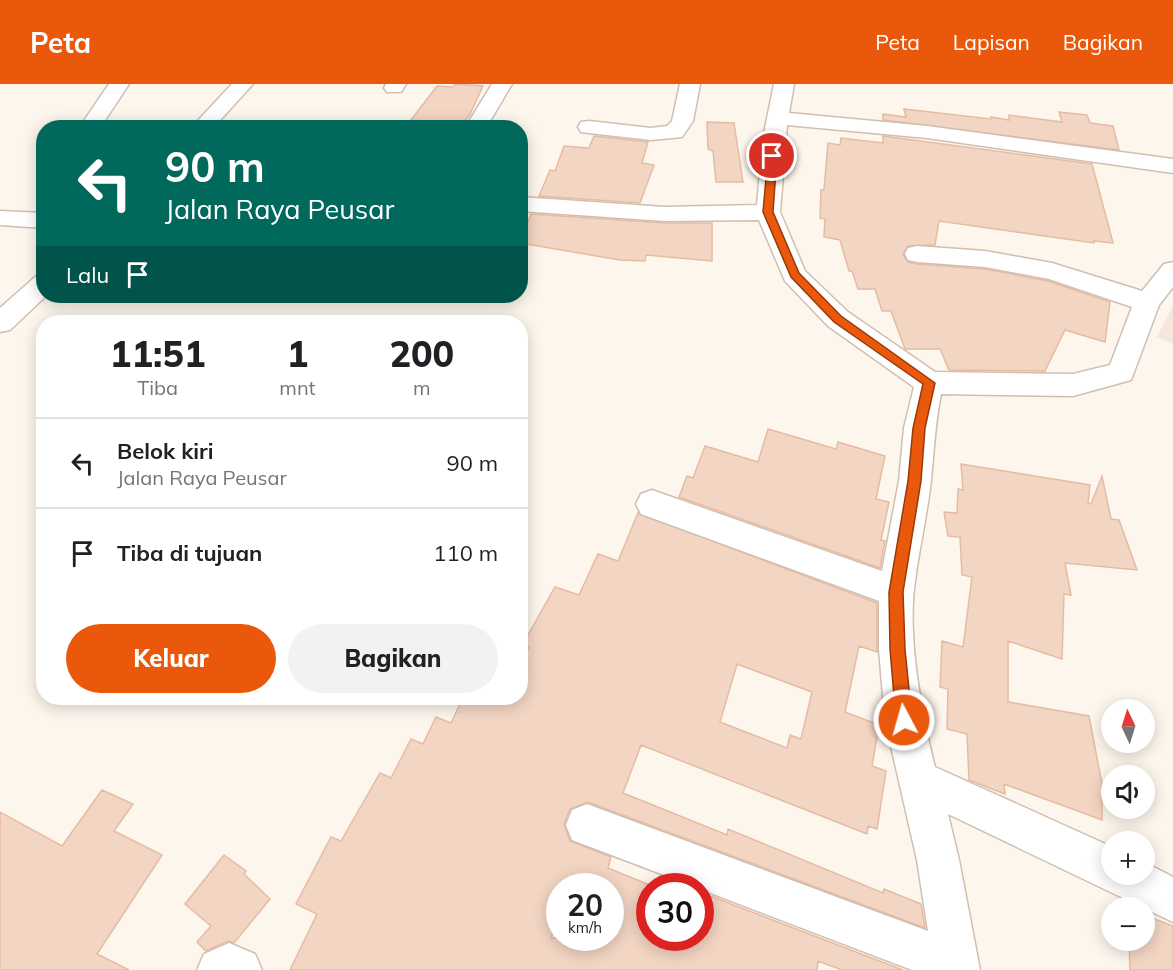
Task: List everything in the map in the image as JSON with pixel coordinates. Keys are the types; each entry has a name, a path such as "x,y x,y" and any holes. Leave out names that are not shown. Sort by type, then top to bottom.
{"street":[{"path":"94,120 118,84"},
{"path":"209,120 243,84"},
{"path":"480,120 502,84"},
{"path":"589,127 651,134 674,132 682,121 690,84"},
{"path":"784,84 768,212 795,275 837,319 929,383 1073,385 1121,373 1147,302 1173,270"},
{"path":"778,118 927,132 1173,166"},
{"path":"665,214 670,188"},
{"path":"528,205 665,214 768,212"},
{"path":"0,218 36,220"},
{"path":"917,254 985,259 1052,271 1147,302"},
{"path":"0,323 36,290"},
{"path":"929,383 919,428 915,481 896,592 897,649 904,720 938,860 957,967"},
{"path":"651,504 896,592"},
{"path":"917,780 1101,864"},
{"path":"587,825 957,967"},
{"path":"1144,885 1173,900"},
{"path":"220,970 230,966 239,970"}],"shaded area":[{"path":"1173,305 1173,344 1157,337"}],"building":[{"path":"455,84 483,86 466,120 411,120 437,86 453,87"},
{"path":"904,109 991,119 991,117 1009,120 1009,115 1062,122 1059,112 1087,115 1090,123 1113,126 1119,150 883,120 883,114 906,117"},
{"path":"707,122 734,123 743,182 716,182 713,151 708,149"},
{"path":"594,136 648,142 642,163 654,165 640,203 539,196 550,170 555,171 564,146 589,148"},
{"path":"883,136 1092,164 1113,243 1094,241 1094,243 939,221 935,245 908,246 903,255 908,262 917,264 985,269 1048,281 1110,302 1105,342 1065,330 1045,371 949,370 940,349 905,349 891,311 882,311 875,289 858,289 852,271 849,271 840,240 824,237 825,219 820,218 821,190 824,190 828,143 840,145 841,138 883,143"},
{"path":"531,214 665,223 712,223 712,261 646,255 645,261 620,260 528,244 528,222"},
{"path":"768,429 836,449 838,442 885,456 876,499 889,502 881,540 885,541 880,568 679,497 687,476 693,478 705,446 758,462"},
{"path":"961,464 1090,485 1088,503 1091,504 1102,476 1111,519 1119,520 1137,570 1065,563 1071,595 1064,594 1062,659 1008,641 1008,702 1089,716 1101,779 1102,820 1004,784 1005,794 969,780 967,734 947,729 948,689 940,687 942,641 963,647 972,577 962,575 960,537 948,536 944,512 957,513 958,489 963,490"},
{"path":"638,513 877,603 877,652 859,646 845,712 879,725 872,766 886,771 877,829 868,826 867,834 641,745 623,793 727,835 728,829 883,893 884,889 921,904 925,928 588,802 570,809 564,824 570,841 611,857 608,868 620,873 546,873 546,951 624,951 624,875 636,879 636,951 714,951 714,897 903,970 842,970 818,961 817,970 290,970 317,914 296,904 331,837 341,841 380,773 391,778 411,739 423,744 436,717 451,723 460,705 528,705 528,635 555,587 579,595 598,554 618,561","holes":["737,664 812,692 801,739 790,735 787,748 720,722"]},
{"path":"102,790 133,804 114,831 162,855 97,954 129,970 0,970 0,812 62,846"},
{"path":"224,855 246,871 244,874 270,899 234,943 228,941 206,951 197,942 211,926 185,904"},
{"path":"1155,919 1173,926 1173,970 1130,970 1129,951 1155,951"}],"route":[{"path":"772,156 768,212 780,245 795,275 837,319 929,383 919,428 915,481 896,592 897,649 904,720"}]}
